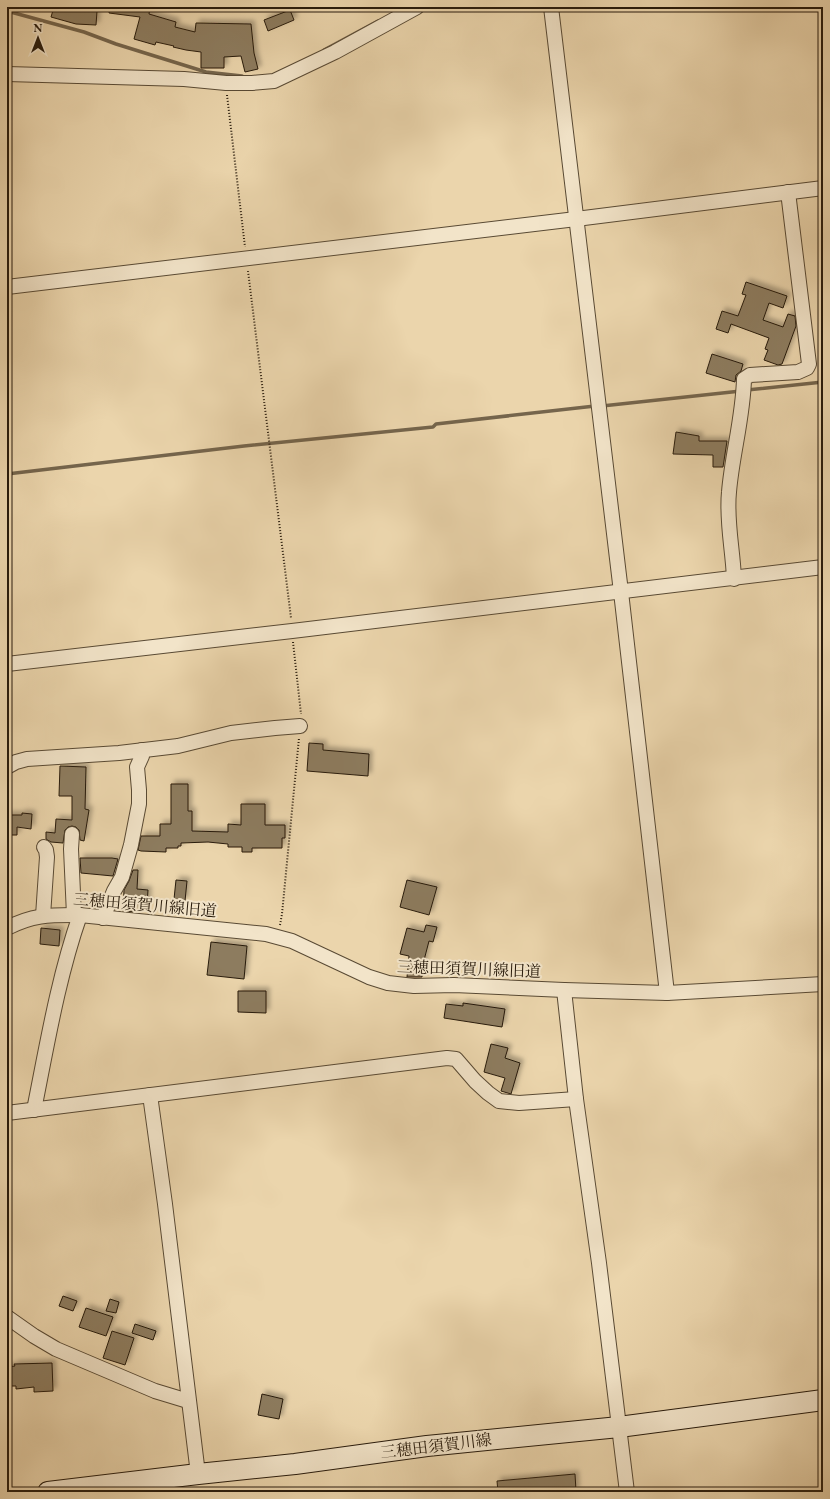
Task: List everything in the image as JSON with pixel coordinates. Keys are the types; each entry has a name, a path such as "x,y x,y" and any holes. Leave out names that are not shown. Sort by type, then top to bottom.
{"main road":[{"name":"三穂田須賀川線","path":"48,1492 295,1464 443,1445 619,1427 823,1400"}],"street":[{"path":"7,74 184,79 226,83 274,81 335,52 417,7"},
{"path":"551,7 667,993"},
{"path":"7,287 823,188"},
{"path":"734,579 729,533 728,493 739,428 744,379 750,375 803,371 809,364 788,192"},
{"path":"7,664 734,579 823,567"},
{"path":"7,767 16,762 27,759 104,754 178,746 231,734 300,726"},
{"path":"104,918 114,891 123,874 131,845 139,804 137,767 142,756 142,750"},
{"path":"34,1110 53,1018 75,931 77,915 71,849 72,834"},
{"path":"43,916 47,857 44,847"},
{"name":"三穂田須賀川線旧道","path":"7,928 30,918 77,915 266,934 292,941 369,977 388,983 414,986 454,985 667,993 823,984"},
{"path":"564,990 576,1099 599,1263 627,1492"},
{"path":"7,1113 447,1058 456,1059 484,1089 499,1101 519,1103 576,1099"},
{"path":"150,1095 198,1474"},
{"path":"7,1317 34,1336 56,1348 155,1391 188,1401"}],"path":[{"path":"226,83 301,713 282,914 278,936"}],"building":[{"path":"54,7 97,11 96,25 76,24 51,17"},
{"path":"110,7 150,7 149,14 176,22 175,27 195,32 196,23 251,24 254,53 258,69 245,72 241,56 224,57 224,68 201,68 201,52 186,50 156,42 155,45 134,39 140,17 109,13"},
{"path":"290,10 294,20 268,31 264,20"},
{"path":"746,282 787,296 783,308 769,303 763,320 783,327 788,314 795,316 796,326 782,364 778,365 764,360 768,350 765,349 769,338 731,324 728,333 716,329 722,311 738,316 746,295 742,294"},
{"path":"712,354 743,364 741,371 736,375 735,382 706,373"},
{"path":"676,432 699,436 699,441 727,441 723,467 713,467 713,455 673,454"},
{"path":"309,743 323,744 323,750 369,754 368,776 307,771"},
{"path":"60,766 86,767 85,809 89,810 84,841 80,840 79,830 72,826 65,830 63,843 51,842 46,839 46,832 55,833 56,819 72,820 72,796 59,796"},
{"path":"171,784 188,784 188,811 192,811 192,831 228,832 228,824 241,825 241,804 265,804 265,825 285,825 285,838 282,838 282,848 252,848 252,852 242,852 242,847 228,847 228,844 208,842 181,843 181,846 178,846 178,848 166,848 166,852 138,850 141,836 160,836 160,824 171,824"},
{"path":"22,813 32,814 31,829 17,827 17,835 7,835 7,815 22,815"},
{"path":"80,858 118,859 113,876 81,873"},
{"path":"133,870 138,870 137,889 148,890 147,905 135,904 135,912 123,911 124,890"},
{"path":"176,880 187,881 185,901 174,899"},
{"path":"407,880 437,887 429,915 400,907"},
{"path":"426,925 437,927 433,942 429,941 422,968 422,977 407,977 409,956 400,954 407,928 424,932"},
{"path":"41,928 60,930 59,946 40,944"},
{"path":"211,942 247,946 244,979 207,975"},
{"path":"238,991 266,991 266,1013 238,1012"},
{"path":"463,1003 505,1009 502,1027 444,1018 446,1004 463,1006"},
{"path":"491,1044 508,1048 505,1058 520,1063 511,1094 501,1091 505,1078 484,1072"},
{"path":"63,1296 77,1301 73,1311 59,1306"},
{"path":"110,1299 119,1302 116,1313 106,1311"},
{"path":"86,1308 113,1317 106,1336 79,1327"},
{"path":"135,1324 156,1331 153,1340 132,1333"},
{"path":"112,1331 134,1338 125,1365 103,1358"},
{"path":"52,1363 53,1391 34,1392 34,1387 16,1389 16,1386 7,1386 7,1367 15,1366 14,1364"},
{"path":"262,1394 283,1399 279,1419 258,1415"},
{"path":"575,1474 576,1491 498,1492 497,1481"}],"waterway":[{"path":"7,11 84,32 116,44 206,72 242,76"},
{"path":"324,50 378,21"},
{"path":"747,390 823,382"},
{"path":"602,406 741,391"},
{"path":"7,474 244,446 433,427 436,424 595,406"}]}
